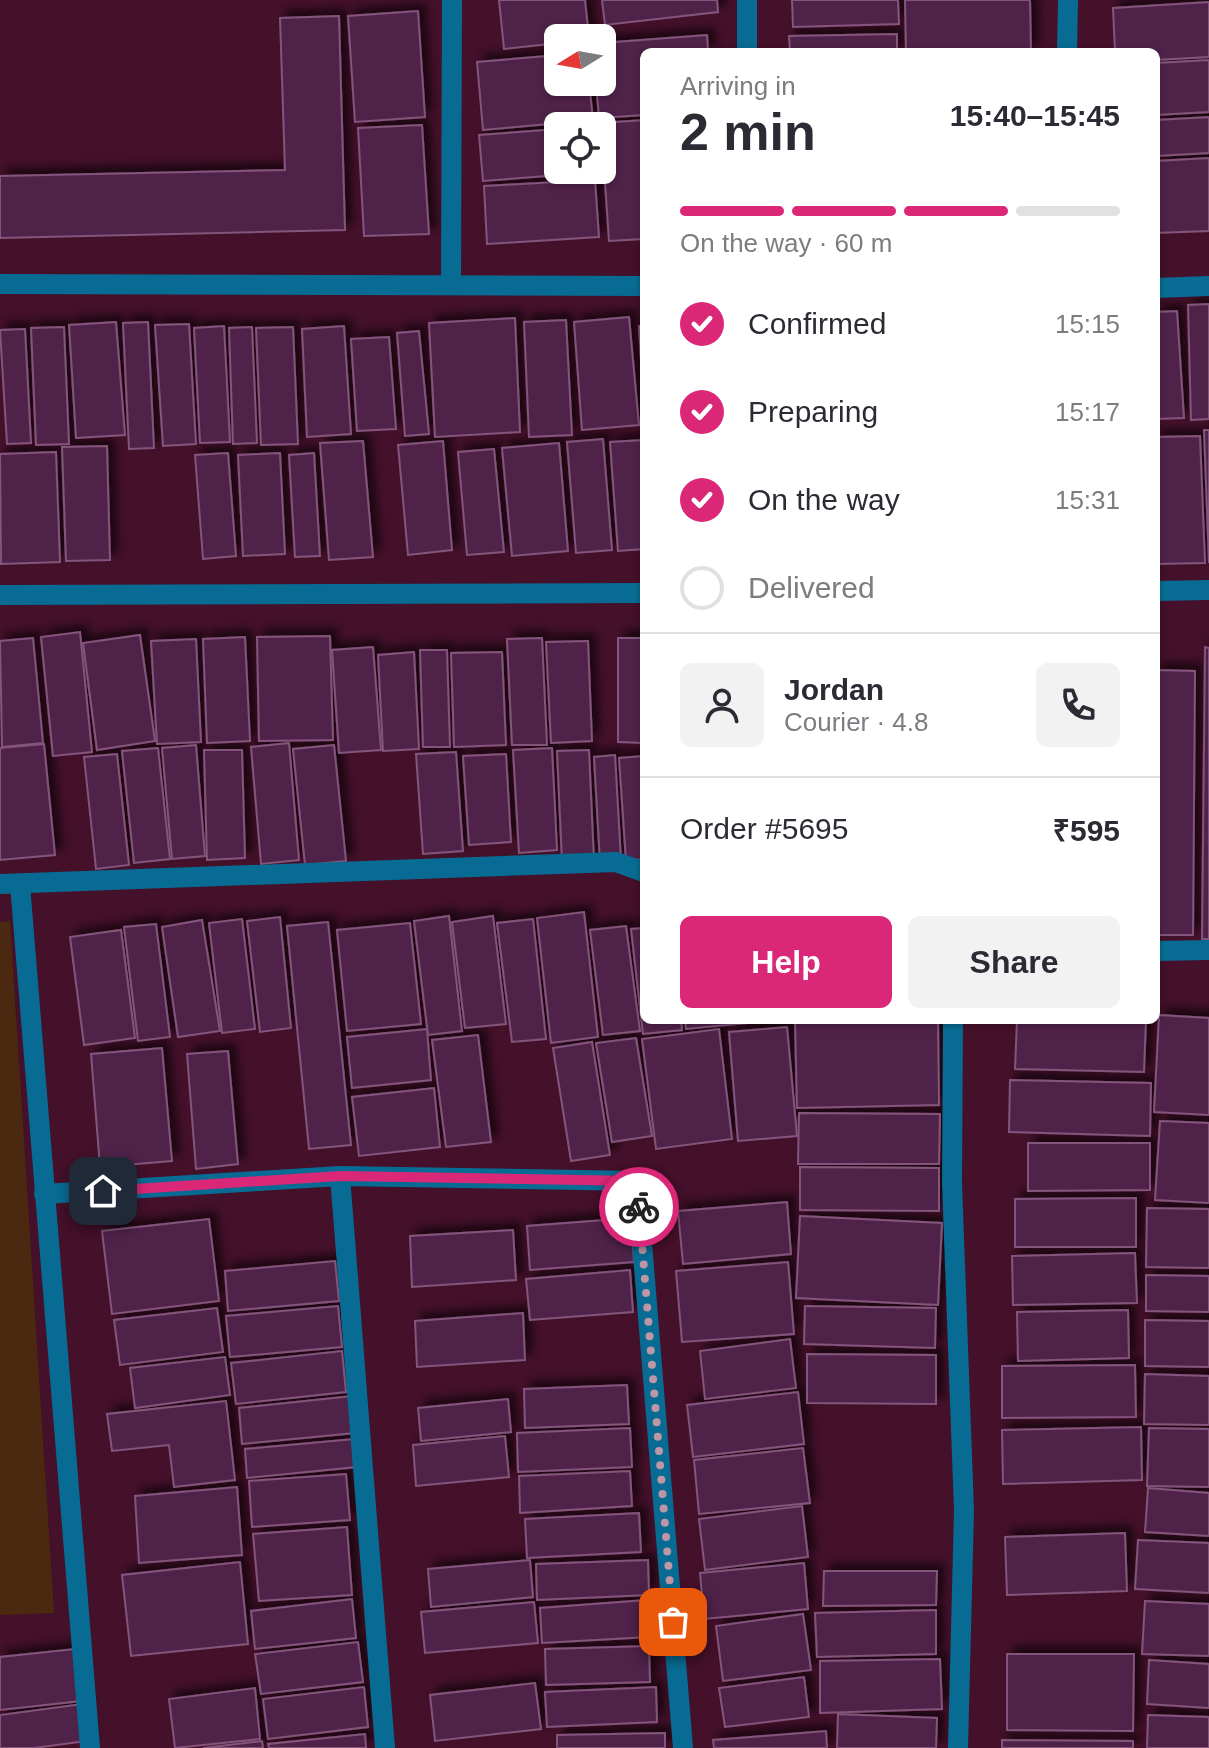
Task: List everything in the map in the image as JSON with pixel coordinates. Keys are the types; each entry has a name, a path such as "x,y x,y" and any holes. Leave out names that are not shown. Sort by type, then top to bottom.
{"street":[{"path":"451,284 452,0"},
{"path":"747,0 747,48"},
{"path":"1067,48 1068,0"},
{"path":"0,284 640,286"},
{"path":"1160,288 1209,286"},
{"path":"1160,591 1209,590"},
{"path":"0,595 640,593"},
{"path":"90,1748 44,1194 10,884 616,862 640,871"},
{"path":"1160,951 1209,950"},
{"path":"953,1024 952,1183 964,1511 958,1748"},
{"path":"44,1194 340,1176 637,1181 683,1748"},
{"path":"340,1176 385,1748"}],"shaded area":[{"path":"10,921 54,1613 0,1615 0,922"}],"building":[{"path":"499,0 585,0 588,24 544,24 544,45 504,49"},
{"path":"602,0 717,0 718,12 605,24"},
{"path":"792,0 898,0 899,24 793,27"},
{"path":"905,0 1030,0 1031,48 906,48"},
{"path":"1209,2 1209,57 1160,60 1160,48 1115,48 1113,8"},
{"path":"418,11 425,117 355,122 348,16"},
{"path":"339,16 345,230 0,238 0,176 285,170 280,18"},
{"path":"897,34 897,48 790,48 789,36"},
{"path":"707,35 708,48 640,48 640,115 616,117 616,112 598,112 597,96 616,96 616,42"},
{"path":"544,56 544,96 590,96 592,112 544,112 544,124 483,130 477,62"},
{"path":"1209,60 1209,112 1160,115 1160,63"},
{"path":"1209,117 1209,153 1160,156 1160,120"},
{"path":"640,120 640,239 609,241 605,184 616,184 616,122"},
{"path":"422,125 429,234 364,236 358,128"},
{"path":"544,130 544,176 483,181 479,135"},
{"path":"1209,158 1209,231 1160,233 1160,161"},
{"path":"595,184 599,237 487,244 484,186"},
{"path":"1209,304 1209,419 1191,420 1188,305"},
{"path":"1177,311 1184,418 1160,419 1160,312"},
{"path":"629,317 639,425 582,430 574,322"},
{"path":"515,318 520,432 435,437 429,323"},
{"path":"566,320 572,435 529,437 524,322"},
{"path":"116,322 125,435 76,438 69,325"},
{"path":"148,322 154,448 129,449 123,323"},
{"path":"189,324 196,444 163,446 155,325"},
{"path":"224,326 230,442 200,443 194,328"},
{"path":"344,326 351,434 307,437 302,329"},
{"path":"64,327 69,444 36,445 31,328"},
{"path":"252,327 257,443 233,444 229,328"},
{"path":"293,327 298,444 261,445 256,328"},
{"path":"25,329 31,443 7,444 0,330"},
{"path":"419,331 429,434 405,436 397,333"},
{"path":"389,337 396,429 357,431 351,339"},
{"path":"1204,430 1209,430 1209,563"},
{"path":"1200,436 1205,563 1160,564 1160,437"},
{"path":"603,439 612,550 576,553 567,442"},
{"path":"640,440 640,549 618,551 610,442"},
{"path":"363,441 373,557 329,560 320,443"},
{"path":"443,441 452,550 408,555 398,445"},
{"path":"559,443 568,551 512,556 502,448"},
{"path":"107,446 110,560 66,561 62,447"},
{"path":"494,449 504,552 467,555 458,452"},
{"path":"56,452 60,562 1,564 0,454"},
{"path":"228,453 236,556 203,559 195,455"},
{"path":"280,453 285,554 243,556 238,455"},
{"path":"314,453 320,556 295,557 289,455"},
{"path":"80,632 92,752 53,756 41,637"},
{"path":"140,635 155,741 97,750 83,643"},
{"path":"330,636 333,740 259,741 257,637"},
{"path":"245,637 250,741 207,743 203,639"},
{"path":"33,638 43,743 2,747 0,641"},
{"path":"542,638 547,745 512,745 507,639"},
{"path":"618,638 640,638 640,743 618,742"},
{"path":"196,639 201,742 157,744 151,641"},
{"path":"588,641 592,741 551,743 546,642"},
{"path":"373,647 381,750 339,753 332,650"},
{"path":"1205,647 1209,648 1209,939 1202,939"},
{"path":"420,650 447,650 450,747 423,747"},
{"path":"414,652 419,749 383,751 378,655"},
{"path":"502,652 506,745 454,747 451,653"},
{"path":"1160,670 1195,671 1193,935 1160,935"},
{"path":"289,743 299,860 261,864 251,747"},
{"path":"44,744 55,855 0,860 0,748"},
{"path":"196,745 205,856 172,859 162,748"},
{"path":"334,745 346,861 305,865 293,749"},
{"path":"158,748 170,859 134,863 122,751"},
{"path":"552,748 557,850 519,853 513,750"},
{"path":"204,750 242,750 245,858 207,860"},
{"path":"589,750 594,861 562,862 557,751"},
{"path":"456,752 463,851 423,854 416,754"},
{"path":"117,754 129,865 96,869 84,757"},
{"path":"506,754 511,842 469,845 463,756"},
{"path":"615,755 621,860 600,862 594,757"},
{"path":"640,756 640,859 626,861 619,758"},
{"path":"584,912 598,1037 551,1043 537,918"},
{"path":"449,916 462,1031 428,1035 414,921"},
{"path":"493,916 506,1024 465,1028 452,922"},
{"path":"280,917 291,1028 260,1032 247,921"},
{"path":"242,919 255,1029 222,1033 209,923"},
{"path":"533,919 546,1039 512,1042 497,923"},
{"path":"202,920 220,1031 178,1037 162,927"},
{"path":"328,922 351,1145 309,1149 287,926"},
{"path":"410,923 421,1024 347,1031 337,930"},
{"path":"156,924 170,1037 138,1041 124,927"},
{"path":"626,926 640,1031 603,1035 590,930"},
{"path":"640,928 640,1008 631,929"},
{"path":"121,930 135,1038 84,1045 70,937"},
{"path":"1160,1015 1209,1018 1209,1115 1154,1112"},
{"path":"642,1024 681,1024 682,1030 643,1034"},
{"path":"685,1024 737,1024 686,1029"},
{"path":"795,1024 938,1024 939,1105 797,1108"},
{"path":"1017,1024 1146,1024 1144,1072 1015,1069"},
{"path":"787,1027 797,1136 738,1141 729,1032"},
{"path":"427,1029 431,1080 352,1088 347,1037"},
{"path":"719,1029 732,1139 656,1149 642,1039"},
{"path":"478,1035 491,1142 446,1147 432,1040"},
{"path":"636,1038 652,1136 612,1142 596,1043"},
{"path":"592,1042 610,1155 571,1161 553,1048"},
{"path":"162,1048 172,1161 100,1167 91,1054"},
{"path":"228,1051 238,1164 196,1169 187,1054"},
{"path":"1010,1080 1151,1083 1150,1136 1009,1132"},
{"path":"434,1088 440,1147 359,1156 352,1097"},
{"path":"799,1113 940,1114 939,1164 798,1164"},
{"path":"1160,1121 1209,1123 1209,1203 1155,1200"},
{"path":"1028,1143 1150,1143 1150,1190 1028,1191"},
{"path":"800,1167 939,1168 939,1211 800,1210"},
{"path":"1136,1198 1136,1247 1015,1247 1015,1199"},
{"path":"787,1202 791,1254 683,1264 678,1211"},
{"path":"1147,1208 1209,1209 1209,1268 1146,1267"},
{"path":"800,1216 942,1223 938,1305 796,1298"},
{"path":"631,1218 634,1262 530,1270 527,1226"},
{"path":"209,1219 219,1301 112,1314 102,1231"},
{"path":"513,1230 516,1280 412,1287 410,1236"},
{"path":"1135,1253 1137,1303 1013,1305 1012,1256"},
{"path":"335,1261 339,1301 228,1311 225,1271"},
{"path":"788,1262 794,1334 682,1342 676,1271"},
{"path":"630,1270 633,1312 530,1320 526,1279"},
{"path":"1146,1275 1209,1276 1209,1312 1146,1311"},
{"path":"338,1306 342,1347 230,1357 226,1316"},
{"path":"805,1306 936,1308 935,1348 804,1344"},
{"path":"217,1308 223,1352 120,1365 114,1320"},
{"path":"1128,1310 1129,1358 1018,1361 1017,1312"},
{"path":"523,1313 525,1360 417,1367 415,1321"},
{"path":"1145,1320 1209,1321 1209,1367 1145,1366"},
{"path":"790,1339 796,1388 705,1399 700,1351"},
{"path":"342,1351 346,1392 236,1404 231,1363"},
{"path":"807,1354 936,1355 936,1404 807,1403"},
{"path":"225,1357 230,1395 135,1408 130,1368"},
{"path":"1135,1365 1136,1417 1002,1418 1002,1366"},
{"path":"1145,1374 1209,1376 1209,1425 1144,1424"},
{"path":"627,1385 629,1424 525,1428 524,1389"},
{"path":"798,1392 804,1444 693,1457 687,1405"},
{"path":"352,1396 355,1433 242,1444 239,1408"},
{"path":"508,1399 511,1432 421,1441 418,1408"},
{"path":"226,1401 235,1480 174,1487 169,1445 112,1451 107,1414"},
{"path":"1141,1427 1142,1480 1003,1484 1002,1430"},
{"path":"630,1428 632,1467 518,1472 517,1433"},
{"path":"1149,1428 1209,1429 1209,1487 1147,1486"},
{"path":"505,1436 509,1477 416,1486 413,1445"},
{"path":"354,1439 357,1467 247,1478 245,1449"},
{"path":"803,1448 810,1503 699,1514 694,1460"},
{"path":"630,1471 632,1506 520,1513 519,1476"},
{"path":"346,1474 350,1520 252,1527 249,1481"},
{"path":"237,1487 242,1555 139,1563 135,1496"},
{"path":"1148,1488 1209,1493 1209,1536 1145,1532"},
{"path":"802,1506 808,1557 705,1570 699,1519"},
{"path":"639,1513 641,1552 527,1558 525,1519"},
{"path":"347,1527 352,1595 259,1601 253,1534"},
{"path":"1125,1533 1127,1591 1007,1595 1005,1537"},
{"path":"1138,1540 1209,1543 1209,1593 1135,1589"},
{"path":"530,1560 533,1597 431,1607 428,1569"},
{"path":"648,1560 649,1595 537,1600 536,1564"},
{"path":"240,1562 248,1644 131,1656 122,1575"},
{"path":"804,1563 808,1609 704,1619 700,1573"},
{"path":"824,1571 937,1571 936,1605 823,1606"},
{"path":"352,1599 356,1638 255,1649 251,1611"},
{"path":"646,1600 649,1637 542,1643 540,1608"},
{"path":"1145,1601 1209,1604 1209,1656 1142,1654"},
{"path":"534,1602 538,1643 425,1653 421,1612"},
{"path":"936,1610 936,1654 817,1657 815,1613"},
{"path":"803,1614 811,1670 723,1681 716,1626"},
{"path":"358,1642 363,1682 261,1694 255,1654"},
{"path":"649,1646 650,1682 546,1685 545,1649"},
{"path":"75,1649 81,1701 0,1710 0,1657"},
{"path":"1007,1654 1134,1654 1133,1731 1007,1730"},
{"path":"940,1659 942,1709 820,1713 820,1661"},
{"path":"1149,1660 1209,1664 1209,1708 1147,1704"},
{"path":"804,1677 809,1717 725,1727 719,1688"},
{"path":"535,1683 541,1729 435,1741 430,1695"},
{"path":"364,1687 368,1727 268,1739 263,1699"},
{"path":"656,1687 657,1722 547,1727 545,1692"},
{"path":"255,1688 260,1739 175,1748 169,1699"},
{"path":"82,1704 87,1741 34,1748 0,1748 0,1715"},
{"path":"838,1714 937,1718 936,1748 837,1748"},
{"path":"1148,1715 1209,1717 1209,1748 1147,1748"},
{"path":"826,1731 827,1748 714,1748 713,1740"},
{"path":"665,1733 665,1748 557,1748 557,1735"},
{"path":"365,1734 366,1748 269,1748 268,1744"},
{"path":"1002,1740 1133,1741 1133,1748 1002,1748"},
{"path":"262,1741 263,1748 203,1748"}],"way so far":[{"path":"639,1207 673,1622"}],"route":[{"path":"103,1191 340,1176 637,1181 639,1207"}]}
